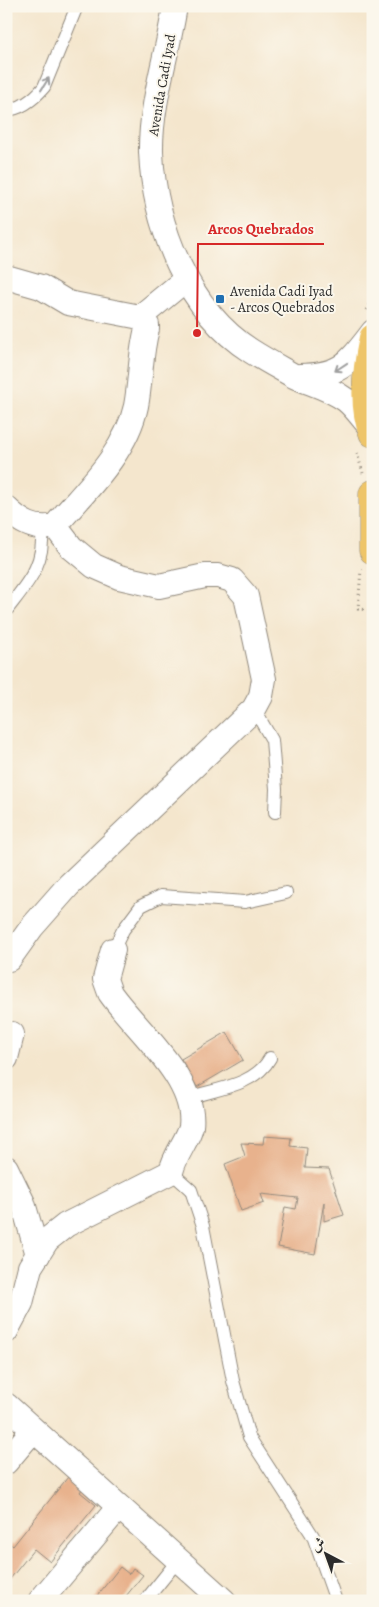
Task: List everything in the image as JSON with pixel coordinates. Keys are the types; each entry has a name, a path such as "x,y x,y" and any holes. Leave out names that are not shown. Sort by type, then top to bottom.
{"highway":[{"path":"366,436 370,329"},
{"path":"367,556 368,486"}],"street":[{"name":"Avenida Cadi Iyad","path":"175,6 156,111 151,151 156,194 172,249 185,280 208,314 250,350 295,376 328,389 347,401 366,436"},
{"path":"6,277 41,287 68,303 140,318 147,325 138,376 136,406 125,436 108,463 49,528"},
{"path":"140,318 185,280"},
{"path":"295,376 322,375 340,368 350,360 370,329"},
{"path":"6,508 16,518 49,528 94,566 119,577 159,586 205,576 218,576 232,580 246,596 264,679 261,696 254,709 69,884 32,927 10,959"},
{"path":"6,1331 21,1303 30,1267 47,1240 66,1225 171,1172 174,1159 191,1127 188,1098 176,1074 110,993 105,980 113,950"},
{"path":"6,1058 12,1034"},
{"path":"6,1168 15,1208 38,1255"},
{"path":"6,1405 118,1508 179,1559 224,1601"},
{"path":"6,1462 34,1430"},
{"path":"40,1601 118,1508"}],"lane":[{"path":"6,110 23,106 35,98 44,87 77,6"},
{"path":"6,612 37,568 49,528"},
{"path":"254,709 272,740 276,789 275,812"},
{"path":"113,950 123,930 141,906 161,896 245,902 266,899 286,893"},
{"path":"188,1098 252,1078 265,1067 270,1058"},
{"path":"171,1172 191,1190 203,1226 233,1382 249,1437 313,1536 336,1601"},
{"path":"145,1601 179,1559"}],"path":[{"path":"370,329 373,298"},
{"path":"366,436 363,468 368,486"},
{"path":"367,556 358,609 373,610"}],"building":[{"path":"227,1032 243,1060 197,1087 181,1059"},
{"path":"264,1136 291,1138 290,1146 307,1148 305,1168 329,1169 344,1215 324,1221 324,1202 315,1254 278,1247 285,1207 296,1209 298,1198 261,1194 264,1203 241,1211 225,1164 245,1156 241,1143 263,1144"},
{"path":"68,1477 82,1489 80,1492 96,1505 50,1562 34,1549 6,1584 6,1541 13,1546"},
{"path":"120,1567 129,1574 133,1568 143,1575 122,1601 93,1601"}],"place":[{"name":"Avenida Cadi Iyad - Arcos Quebrados","path":"220,299"},
{"name":"Arcos Quebrados","path":"197,333"}]}
